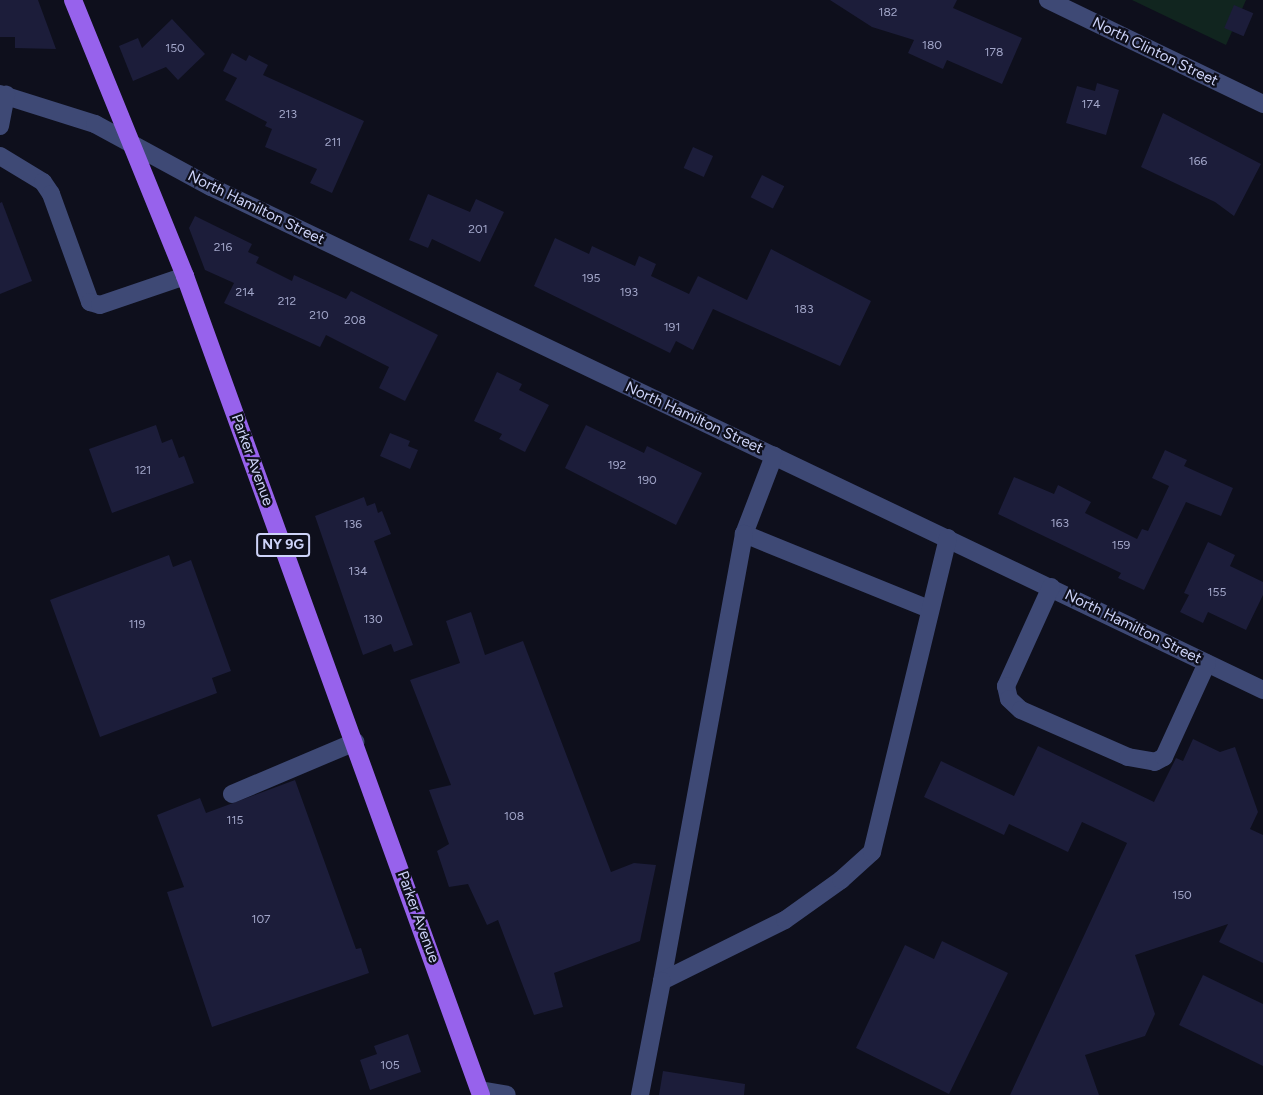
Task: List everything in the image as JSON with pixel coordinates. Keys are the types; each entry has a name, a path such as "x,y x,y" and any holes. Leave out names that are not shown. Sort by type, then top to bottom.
{"main road":[{"name":"Parker Avenue","path":"73,0 127,140 148,180 185,276 480,1092"}],"street":[{"name":"North Clinton Street","path":"1047,0 1263,104"},
{"name":"North Hamilton Street","path":"3,95 59,110 127,140 211,187 1263,690"},
{"path":"0,126 3,95"},
{"path":"0,156 43,182 51,194 84,295 100,305 185,276"},
{"path":"640,1095 744,534 774,456"},
{"path":"744,534 929,609"},
{"path":"662,981 785,920 841,880 872,852 948,538"},
{"path":"1051,587 1006,686 1009,699 1021,710 1128,757 1155,762 1164,757 1207,663"},
{"path":"232,794 354,742"},
{"path":"480,1092 507,1095"}],"green space":[{"path":"1132,0 1246,0 1226,45"}],"building":[{"path":"0,0 38,0 56,49 15,48 15,37 0,37"},
{"path":"830,0 957,0 953,8 1022,38 1002,84 947,60 943,69 908,53 914,40 872,27"},
{"path":"1234,5 1253,13 1244,36 1224,28"},
{"path":"172,19 205,54 178,80 166,67 133,81 119,46 138,38 142,48"},
{"path":"232,53 246,61 249,55 268,65 263,75 364,121 332,193 310,183 317,169 265,147 272,129 265,126 267,122 225,100 237,78 223,71"},
{"path":"1097,83 1119,90 1106,135 1066,123 1077,86 1095,91"},
{"path":"1163,113 1261,164 1234,216 1215,202 1141,167"},
{"path":"693,147 713,156 704,177 684,168"},
{"path":"762,175 784,186 773,209 751,197"},
{"path":"428,194 470,212 476,199 504,212 480,262 432,239 428,248 409,240"},
{"path":"2,202 32,281 0,294 0,203"},
{"path":"195,216 252,244 248,252 259,257 256,263 292,281 294,275 346,299 351,291 438,335 405,401 379,388 389,367 326,335 320,347 224,303 234,283 205,270 189,228"},
{"path":"555,238 589,254 592,246 635,266 639,256 656,264 651,276 689,294 698,276 747,300 771,249 871,301 840,366 713,309 693,350 676,341 670,353 534,286"},
{"path":"497,372 522,384 519,390 549,405 525,452 499,439 502,434 474,421"},
{"path":"156,425 162,443 172,439 179,458 184,456 194,483 112,513 89,449"},
{"path":"586,425 644,453 647,446 702,473 676,525 565,468"},
{"path":"390,433 410,441 408,446 418,450 410,469 380,456"},
{"path":"1165,450 1187,460 1184,466 1233,488 1221,516 1186,502 1144,590 1118,578 1121,573 998,514 1014,477 1054,494 1058,485 1091,502 1085,513 1137,539 1142,529 1148,531 1169,486 1152,478"},
{"path":"364,497 367,506 375,503 378,513 382,511 391,534 374,541 413,645 394,652 391,644 363,655 315,516"},
{"path":"1208,542 1235,555 1230,566 1263,582 1263,595 1246,630 1208,612 1203,623 1180,612 1189,595 1184,593"},
{"path":"169,555 173,567 191,560 231,671 212,678 217,693 100,737 50,600"},
{"path":"471,612 485,655 523,641 611,872 634,863 656,865 640,941 554,973 563,1007 534,1015 498,920 487,925 468,884 449,887 437,851 449,844 429,790 451,785 410,680 460,663 446,621"},
{"path":"1193,739 1220,752 1235,747 1258,812 1250,829 1263,835 1263,963 1219,942 1228,924 1135,955 1155,1014 1145,1036 1085,1055 1099,1095 1010,1095 1127,843 1082,822 1068,852 1009,824 1004,835 924,797 941,761 1014,796 1038,746 1154,802 1176,758 1183,761"},
{"path":"295,780 356,949 361,948 369,973 212,1027 167,892 184,887 157,815 200,798 206,813"},
{"path":"942,941 1008,973 949,1094 856,1048 905,945 934,959"},
{"path":"1203,975 1263,1004 1263,1066 1179,1025"},
{"path":"408,1034 421,1072 370,1090 360,1060 377,1054 374,1046"},
{"path":"663,1071 745,1084 744,1095 659,1095"}]}
